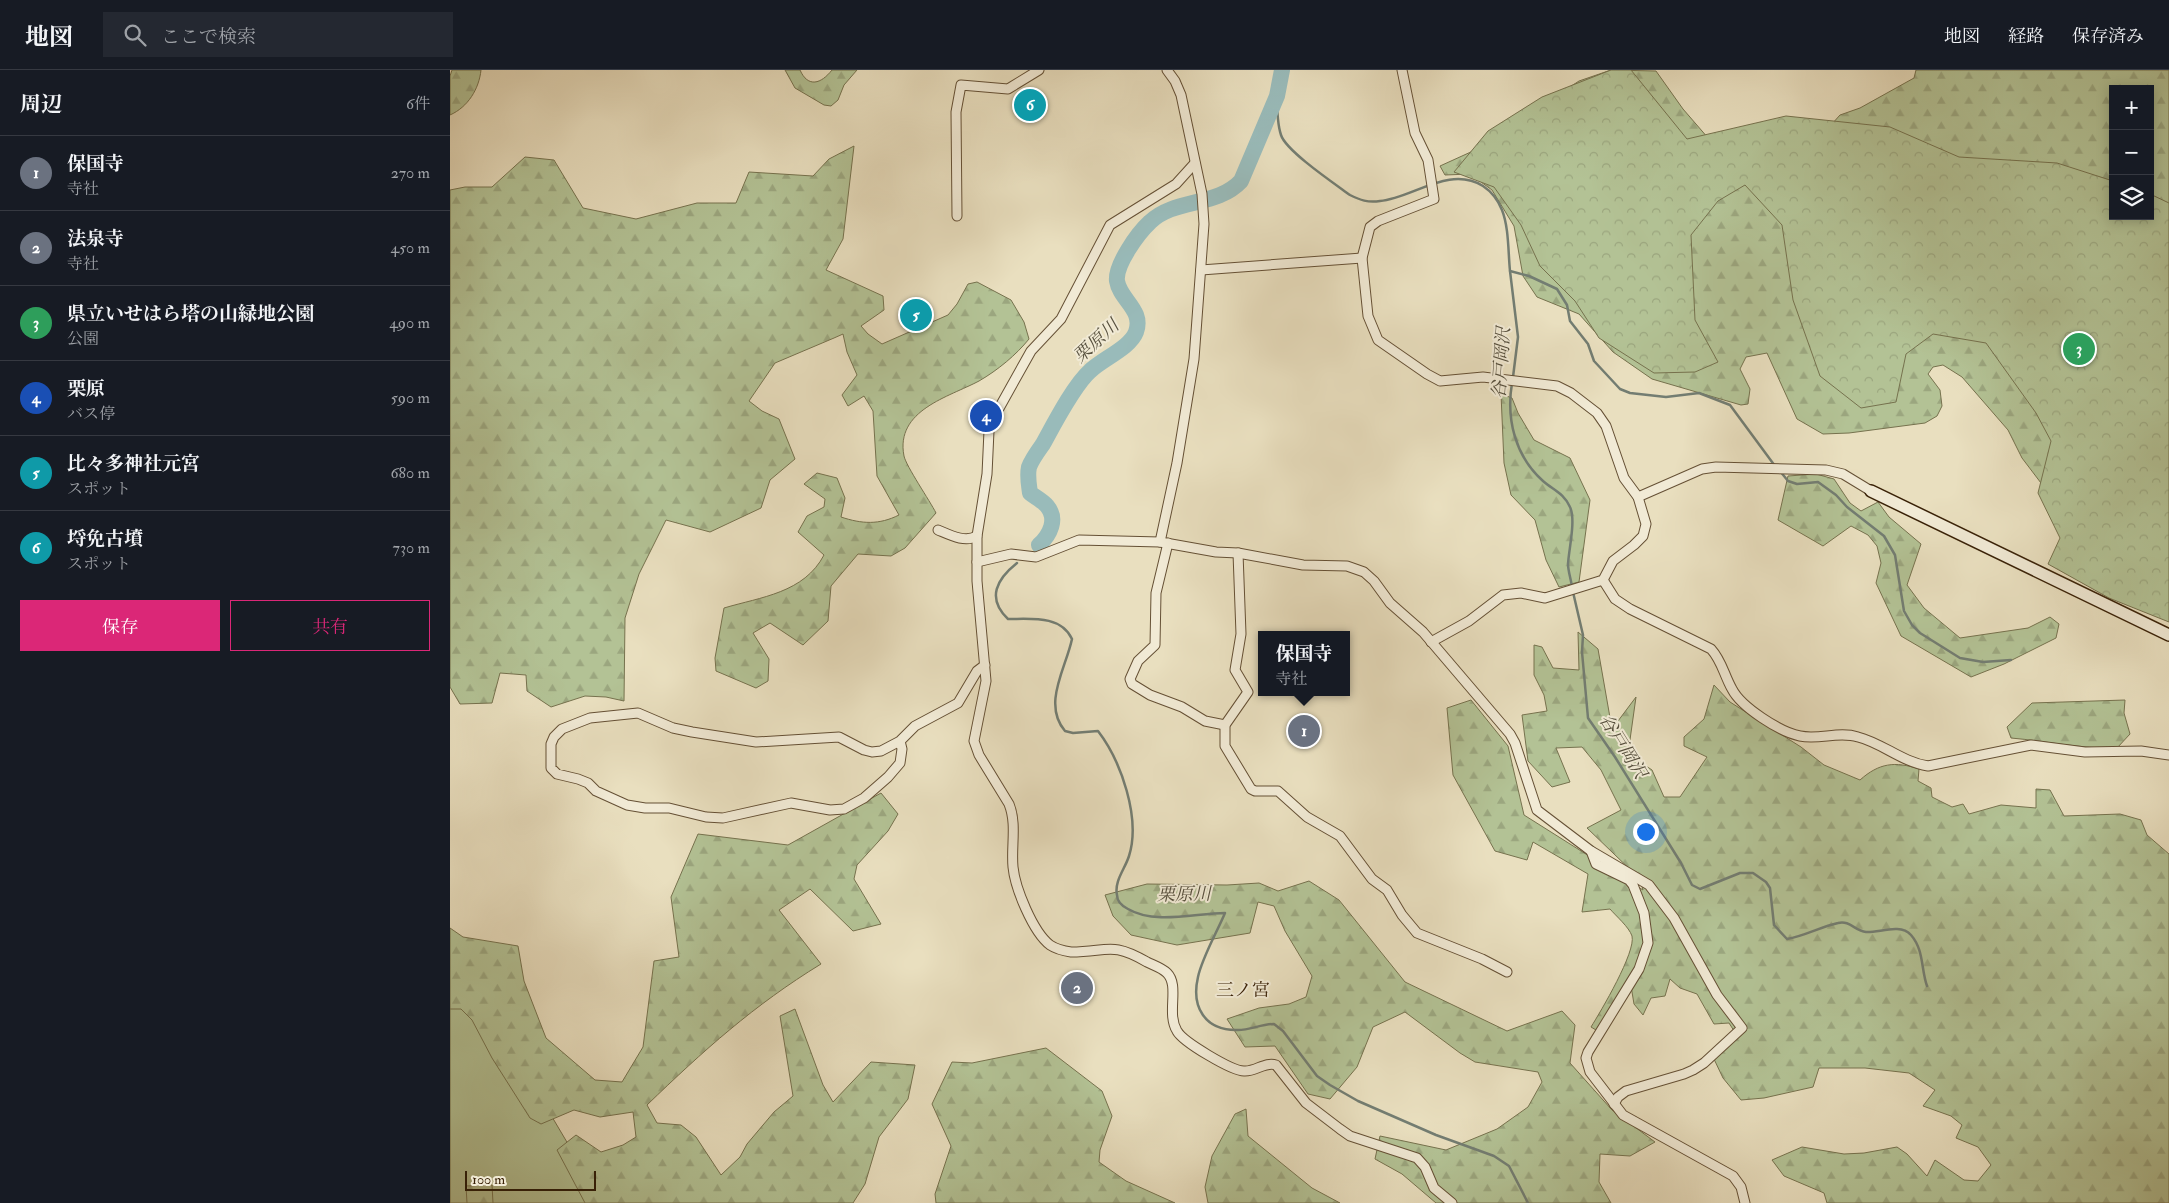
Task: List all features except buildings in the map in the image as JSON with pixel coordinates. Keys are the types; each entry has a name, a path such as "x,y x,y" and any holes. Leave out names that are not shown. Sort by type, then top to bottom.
{"street":[{"path":"957,216 956,112 961,85 1008,89 1038,70"},
{"path":"1167,70 1175,81 1181,95 1202,194 1201,270 1194,359 1156,593 1155,646 1138,661 1130,679 1132,684 1150,695 1182,707 1205,721 1225,725"},
{"path":"1402,70 1415,133 1428,160 1434,199 1372,224 1362,258 1368,316 1378,340 1427,374 1440,380 1484,377 1542,383 1557,386 1571,393 1597,413 1606,426 1624,478 1638,497 1645,518 1643,536 1613,561 1603,580 1545,598 1521,593 1503,595 1469,621 1431,642"},
{"path":"1195,163 1176,184 1110,225 1061,319 1031,351 994,415 989,431 987,474 977,536 977,562 986,680 974,741 979,755 1013,812 1014,876 1018,889 1044,940 1055,948 1071,952 1122,949 1167,974 1173,986 1171,1015 1173,1024 1185,1042 1242,1072 1266,1065 1276,1065 1306,1103 1345,1132 1385,1149 1417,1158 1425,1168 1434,1188 1452,1203"},
{"path":"1201,270 1362,258"},
{"path":"1638,497 1702,468 1826,470 1843,474 1871,491 2169,635"},
{"path":"938,530 958,538 971,540 977,536"},
{"path":"977,562 1011,554 1036,557 1079,540 1164,543 1216,552 1238,553 1303,565 1347,566 1364,572 1374,581 1390,603 1431,642 1513,738 1537,810 1591,851 1645,881 1654,890 1674,918 1717,995 1742,1028 1704,1064 1684,1074 1626,1091 1618,1097 1614,1104"},
{"path":"1238,553 1241,634 1236,670 1248,692 1225,725 1225,746 1251,789 1255,791 1278,791 1307,818 1340,836 1372,879 1387,890 1402,915 1418,934 1482,959 1507,972"},
{"path":"1603,580 1615,599 1630,609 1711,649 1720,659 1725,675 1738,699 1786,732 1801,736 1855,736 1870,741 1916,764 1928,766 2032,745 2085,752 2141,751 2169,755"},
{"path":"900,741 902,749 900,763 864,798 844,809 830,810 790,803 723,818 706,817 670,808 645,808 627,804 596,791 588,783 557,774 552,768 551,744 554,737 562,729 590,718 638,713 673,728 756,742 833,736 872,752 887,749 900,741 915,726 958,703 977,671 984,665"},
{"path":"1591,851 1596,864 1629,880 1633,885 1647,924 1648,943 1644,961 1588,1052 1586,1058 1590,1072 1624,1115 1733,1176 1741,1187 1745,1203"}],"green space":[{"path":"452,70 481,70 478,84 472,97 450,115 450,76"},
{"path":"785,70 800,70 807,80 815,82 828,75 832,70 857,70 844,85 838,100 831,106 824,105 795,88"},
{"path":"1611,70 1656,71 1683,109 1734,168 1831,125 1840,115 1860,108 1914,78 1916,70 2169,70 2169,478 2044,487 2022,458 2008,430 1962,377 1943,365 1933,367 1928,374 1940,390 1942,406 1937,416 1925,423 1849,433 1823,434 1797,419 1767,353 1746,357 1740,369 1750,389 1748,404 1741,405 1652,379 1613,352 1579,314 1537,297 1523,276 1514,226 1492,190 1470,174 1445,175 1440,166 1473,151 1579,81"},
{"path":"1611,70 1631,70 1687,139 1786,116 1890,127 1959,157 2057,163 2109,180 2109,220 2154,220 2154,196 2169,203 2169,622 2109,598 2048,564 2060,538 2038,493 2051,441 2036,413 1986,343 1933,334 1906,354 1896,402 1861,408 1820,376 1793,300 1782,225 1745,185 1718,201 1691,235 1695,320 1718,362 1695,372 1654,373 1599,338 1575,301 1540,266 1521,225 1494,187 1454,172 1488,131 1542,97"},
{"path":"854,146 843,239 826,270 883,296 884,310 861,326 868,334 882,344 948,315 957,304 968,284 977,282 1011,300 1024,322 1029,339 993,372 927,407 916,416 908,427 903,440 904,456 936,513 905,548 891,556 858,554 831,586 828,621 803,645 770,623 753,633 769,659 768,681 756,688 716,671 715,658 724,608 780,592 793,586 815,568 824,555 798,532 807,516 824,507 825,499 804,484 817,473 837,478 845,498 841,517 856,521 877,522 899,515 877,476 873,411 864,396 848,406 842,395 857,375 847,352 843,334 775,363 749,401 762,411 779,419 795,459 770,480 761,508 710,532 666,520 639,574 625,618 624,701 606,697 585,696 551,707 527,691 526,675 500,673 492,703 460,704 450,687 450,190 465,187 492,187 525,157 554,160 583,208 636,219 697,203 736,203 749,172 813,176 829,159"},
{"path":"1501,394 1512,398 1518,413 1534,440 1570,458 1590,500 1579,582 1559,587 1546,560 1535,520 1511,495 1504,463"},
{"path":"1816,474 1834,479 1850,503 1861,511 1878,502 1889,517 1921,544 1907,585 1924,608 1960,638 2028,628 2050,617 2059,624 2056,638 2004,664 1971,677 1901,636 1876,583 1881,563 1877,546 1868,535 1851,526 1823,546 1778,520 1788,476"},
{"path":"1578,632 1598,649 1612,729 1636,697 1628,754 1652,770 1664,797 1680,797 1707,757 1684,746 1684,737 1704,719 1714,685 1730,702 1801,747 1824,765 1860,780 1874,770 1888,765 1910,766 1919,769 1918,781 1931,788 1932,797 1952,807 1963,804 1969,814 2001,805 2036,808 2036,789 2050,790 2064,816 2120,814 2141,820 2147,835 2169,854 2169,1203 1827,1203 1824,1193 1784,1176 1772,1160 1802,1147 1844,1154 1864,1153 1897,1147 1907,1154 1927,1176 1935,1160 1964,1180 1978,1181 1991,1165 1978,1147 1956,1138 1962,1125 1951,1116 1923,1106 1935,1090 1909,1073 1865,1068 1819,1068 1813,1087 1764,1098 1741,1100 1723,1078 1713,1057 1736,1034 1729,1023 1714,1024 1697,994 1680,988 1670,979 1665,996 1651,998 1643,1015 1634,1004 1630,980 1596,1030 1591,1027 1629,955 1632,936 1625,925 1610,909 1582,912 1588,874 1533,842 1527,860 1495,851 1453,775 1447,708 1471,700 1508,746 1524,815 1643,890 1640,879 1587,828 1621,810 1601,770 1582,747 1556,748 1570,782 1552,787 1528,761 1522,715 1547,711 1544,695 1534,675 1534,645 1542,647 1553,668 1579,670"},
{"path":"2125,700 2124,713 2130,734 2117,748 2077,746 2011,738 2007,727 2032,703"},
{"path":"881,793 898,814 888,831 857,865 854,879 881,924 853,931 810,889 779,910 821,964 751,1012 688,1066 647,1105 657,1123 681,1125 696,1137 721,1175 740,1157 747,1144 774,1112 793,1096 780,1016 795,1009 823,1085 833,1102 871,1062 915,1065 908,1099 879,1137 865,1184 853,1203 585,1203 557,1150 576,1135 601,1152 623,1145 636,1137 633,1112 600,1117 574,1110 541,1124 530,1118 492,1058 472,1020 461,1009 450,1009 450,928 463,937 518,946 524,981 546,1038 595,1080 622,1082 643,1047 654,961 679,957 671,897 698,834 788,845"},
{"path":"1309,881 1339,900 1405,982 1507,1031 1562,1011 1575,1025 1570,1063 1612,1110 1655,1142 1630,1156 1600,1154 1599,1182 1611,1203 1436,1203 1402,1174 1375,1159 1380,1136 1446,1150 1497,1129 1528,1107 1542,1082 1538,1072 1475,1062 1405,1012 1373,1027 1357,1067 1330,1099 1308,1094 1275,1046 1245,1047 1227,1019 1259,1008 1289,1004 1306,997 1312,976 1285,931 1274,906 1258,902 1250,933 1177,945 1131,935 1113,916 1105,895 1147,884 1227,885 1259,883 1278,891"},
{"path":"450,998 466,1001 529,1078 603,1203 450,1203"},
{"path":"1046,1048 1102,1091 1112,1116 1100,1150 1099,1162 1126,1181 1175,1203 936,1203 935,1194 951,1146 932,1104 952,1062 972,1063"},
{"path":"1246,1109 1248,1136 1312,1188 1340,1203 1208,1203 1205,1187 1212,1156 1235,1114"},
{"path":"492,1185 493,1203 467,1203 466,1186"}],"waterway":[{"name":"栗原川","path":"1039,545 1049,532 1052,516 1045,504 1030,493 1028,480 1030,464 1084,377 1128,343 1136,332 1137,317 1122,294 1117,281 1117,274 1123,258 1150,222 1160,214 1183,205 1220,195 1241,181 1277,96 1282,70"},
{"name":"谷戸岡沢","path":"1277,96 1279,126 1285,142 1312,167 1354,197 1376,202 1393,199 1431,184 1457,179 1470,180 1486,188 1497,200 1504,217 1510,271 1529,276 1557,289 1567,305 1570,321 1588,344 1594,361 1620,389 1630,393 1666,397 1699,393 1730,405 1775,466"},
{"name":"谷戸岡沢","path":"1510,271 1518,337 1513,377"},
{"name":"谷戸岡沢","path":"1512,383 1510,410 1519,448 1533,471 1565,498 1572,513 1568,564 1572,587"},
{"path":"1780,471 1788,481 1797,484 1818,482 1884,536 1895,555 1904,611 1912,625 1920,633 1960,658 1983,662 2011,660"},
{"name":"栗原川","path":"1017,563 1000,582 996,596 997,604 1008,619 1044,620 1053,622 1067,631 1072,639 1058,686 1056,698 1058,720 1065,731 1073,733 1098,731 1114,758 1127,790 1131,808 1132,841 1129,856 1117,885 1116,890 1119,901 1128,909 1150,916 1176,917 1225,913 1206,953 1198,977 1197,998 1203,1015 1216,1026 1225,1029 1241,1030 1274,1024 1283,1031 1317,1076 1330,1085 1358,1101 1436,1135 1494,1156 1509,1166 1528,1203"},
{"name":"谷戸岡沢","path":"1573,592 1583,635 1582,652 1588,718 1615,757 1681,863 1692,885 1700,889 1740,873 1753,873 1766,882 1770,888 1774,925 1787,939 1842,922 1866,932 1889,929 1906,931 1911,935 1918,947 1927,986"}],"place":[{"name":"埒免古墳","path":"1030,105"},
{"name":"比々多神社元宮","path":"916,315"},
{"name":"県立いせはら塔の山緑地公園","path":"2079,349"},
{"name":"栗原","path":"986,416"},
{"name":"保国寺","path":"1304,731"},
{"name":"法泉寺","path":"1077,988"}],"district":[{"name":"三ノ宮","path":"1243,990"}]}
